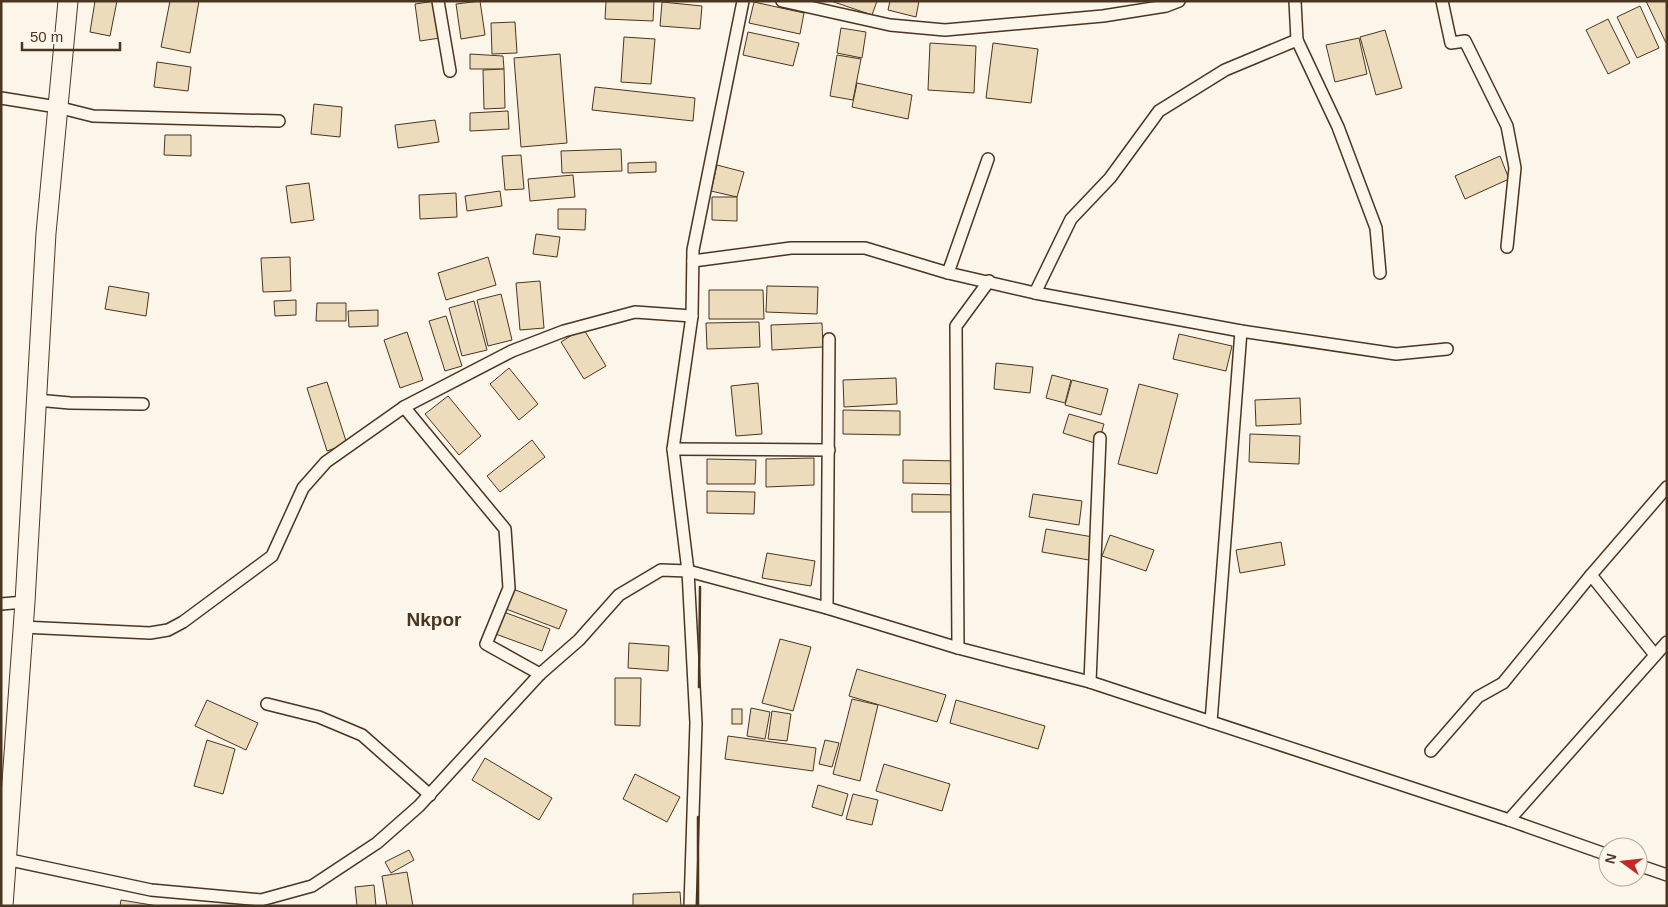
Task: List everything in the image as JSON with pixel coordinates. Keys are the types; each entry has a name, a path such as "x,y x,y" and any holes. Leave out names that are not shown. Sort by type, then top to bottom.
{"main road":[{"path":"3,906 3,858 25,602 46,233 68,1"}],"street":[{"path":"438,1 450,71"},
{"path":"690,906 696,723 688,571 673,449 692,316 693,250 743,1"},
{"path":"782,1 890,25 945,30 1103,16 1166,6 1179,1"},
{"path":"1295,1 1297,40 1338,127 1376,228 1380,272"},
{"path":"1442,1 1451,43 1465,41 1507,126 1515,168 1507,247"},
{"path":"1035,294 1071,219 1110,178 1159,111 1225,70 1297,40"},
{"path":"1,98 57,107 93,116 279,121"},
{"path":"948,273 988,158"},
{"path":"693,261 791,248 864,248 948,273 989,281 1035,294 1241,331 1396,354 1447,349"},
{"path":"958,648 956,326 989,281"},
{"path":"22,627 150,633 168,630 183,622 272,556 303,488 326,462 404,407 512,351 564,331 635,312 692,316"},
{"path":"1212,722 1241,331"},
{"path":"827,608 829,339"},
{"path":"36,400 70,403 143,404"},
{"path":"404,407 505,529 509,588 486,644 540,674"},
{"path":"1090,682 1100,438"},
{"path":"673,449 829,450"},
{"path":"1431,752 1478,697 1503,683 1591,575 1667,487"},
{"path":"3,858 151,890 261,900 312,886 377,843 430,795 540,674 579,640 619,595 662,570 688,571 827,608 958,648 1090,682 1509,820 1598,851"},
{"path":"1591,575 1655,655"},
{"path":"1,604 25,602"},
{"path":"1509,820 1667,642"},
{"path":"267,704 319,717 362,735 430,795"},
{"path":"1648,868 1667,875"}],"building":[{"path":"95,1 117,1 110,36 90,32"},
{"path":"170,1 199,1 190,53 161,47"},
{"path":"435,1 440,38 420,41 415,4"},
{"path":"480,1 485,35 461,39 456,4"},
{"path":"606,1 654,1 653,21 605,19"},
{"path":"831,1 877,1 872,15"},
{"path":"890,1 919,1 916,17 888,10"},
{"path":"1646,1 1667,1 1666,43"},
{"path":"662,2 702,6 700,29 660,26"},
{"path":"754,2 804,13 800,34 749,23"},
{"path":"1640,6 1659,48 1637,58 1617,17"},
{"path":"1608,19 1630,63 1608,74 1586,30"},
{"path":"515,22 517,53 492,54 491,23"},
{"path":"841,28 866,32 862,58 837,53"},
{"path":"1385,30 1402,88 1376,95 1360,37"},
{"path":"748,32 799,43 793,66 743,55"},
{"path":"624,37 655,39 651,84 621,82"},
{"path":"1359,38 1367,74 1335,82 1326,45"},
{"path":"930,43 976,46 974,93 928,90"},
{"path":"993,43 1038,49 1031,103 986,98"},
{"path":"470,54 503,56 504,69 470,69"},
{"path":"560,54 567,143 521,147 514,58"},
{"path":"837,55 861,59 853,100 830,96"},
{"path":"157,62 191,67 188,91 154,87"},
{"path":"504,69 505,108 484,109 483,70"},
{"path":"857,83 912,95 908,119 852,107"},
{"path":"595,87 695,98 693,121 592,110"},
{"path":"314,104 342,107 340,137 311,134"},
{"path":"508,111 509,129 470,131 470,113"},
{"path":"435,120 439,142 398,148 395,125"},
{"path":"165,135 191,135 191,156 164,155"},
{"path":"621,149 622,171 562,173 561,151"},
{"path":"521,155 524,189 505,190 502,156"},
{"path":"1500,156 1509,179 1465,199 1455,176"},
{"path":"656,162 656,172 628,173 628,163"},
{"path":"717,165 744,172 737,197 711,191"},
{"path":"573,175 575,197 530,201 528,179"},
{"path":"309,183 314,220 291,223 286,186"},
{"path":"500,191 502,206 467,211 465,196"},
{"path":"456,193 457,217 420,219 419,195"},
{"path":"712,197 737,197 737,221 712,220"},
{"path":"558,209 586,209 585,230 558,229"},
{"path":"536,234 560,237 557,257 533,254"},
{"path":"290,257 291,291 263,292 261,258"},
{"path":"488,257 496,285 446,300 438,273"},
{"path":"540,281 544,328 520,330 516,283"},
{"path":"109,286 149,293 146,316 105,309"},
{"path":"767,286 818,287 817,314 766,312"},
{"path":"709,290 763,290 764,319 709,319"},
{"path":"501,294 512,340 488,346 477,300"},
{"path":"296,300 296,315 275,316 274,301"},
{"path":"474,301 487,350 462,356 449,308"},
{"path":"317,303 346,303 346,321 316,321"},
{"path":"378,310 378,326 349,327 348,311"},
{"path":"446,316 462,366 445,371 429,321"},
{"path":"759,322 760,347 707,349 706,323"},
{"path":"822,323 823,347 772,350 771,325"},
{"path":"583,328 606,366 584,379 561,342"},
{"path":"407,332 423,380 400,388 384,340"},
{"path":"1179,334 1232,346 1226,371 1173,359"},
{"path":"996,363 1033,367 1030,393 994,389"},
{"path":"509,368 538,404 519,420 490,384"},
{"path":"1052,375 1071,380 1065,403 1046,398"},
{"path":"896,378 897,404 844,407 843,380"},
{"path":"1072,380 1108,389 1101,415 1065,405"},
{"path":"327,382 347,444 327,451 307,388"},
{"path":"758,383 762,434 736,436 731,386"},
{"path":"1139,384 1178,394 1157,474 1118,464"},
{"path":"448,396 481,436 459,455 425,414"},
{"path":"1300,398 1301,424 1256,426 1255,400"},
{"path":"843,410 900,411 900,435 843,434"},
{"path":"1069,414 1104,424 1098,444 1063,433"},
{"path":"1250,434 1300,436 1299,464 1249,462"},
{"path":"532,440 545,457 500,492 487,476"},
{"path":"814,458 814,485 766,487 766,459"},
{"path":"707,459 756,460 755,484 707,484"},
{"path":"903,460 961,461 961,484 903,483"},
{"path":"707,491 755,492 754,514 707,513"},
{"path":"912,494 958,495 957,512 912,512"},
{"path":"1033,494 1082,501 1079,525 1029,517"},
{"path":"1046,529 1093,537 1089,560 1042,552"},
{"path":"1110,535 1154,550 1146,571 1102,556"},
{"path":"1281,542 1285,565 1240,573 1236,550"},
{"path":"767,553 815,561 811,586 762,578"},
{"path":"513,589 567,610 559,629 506,609"},
{"path":"501,611 550,629 542,651 493,633"},
{"path":"780,639 811,647 793,711 762,703"},
{"path":"629,643 669,646 668,671 628,668"},
{"path":"857,669 946,695 937,722 849,696"},
{"path":"615,678 641,678 640,726 615,725"},
{"path":"852,699 878,705 860,781 833,774"},
{"path":"207,700 258,723 246,750 195,726"},
{"path":"956,700 1045,726 1038,749 950,723"},
{"path":"751,708 770,712 765,739 747,736"},
{"path":"732,709 742,709 742,724 732,724"},
{"path":"772,711 791,714 787,741 768,739"},
{"path":"728,736 816,748 813,771 725,759"},
{"path":"207,740 235,749 223,794 194,786"},
{"path":"825,740 839,743 832,767 819,764"},
{"path":"485,758 552,798 539,820 472,780"},
{"path":"884,764 950,784 942,811 876,791"},
{"path":"635,774 680,797 667,822 623,799"},
{"path":"818,785 848,794 842,816 812,807"},
{"path":"853,794 878,800 872,825 846,819"},
{"path":"409,850 414,860 391,873 385,862"},
{"path":"407,872 413,906 387,906 382,876"},
{"path":"374,885 376,906 357,906 355,887"},
{"path":"680,892 681,906 633,906 633,894"},
{"path":"121,900 158,906 120,906"}],"wall":[{"path":"699,687 700,587"},
{"path":"698,817 698,906"}],"district":[{"name":"Nkpor","path":"434,619"}]}
